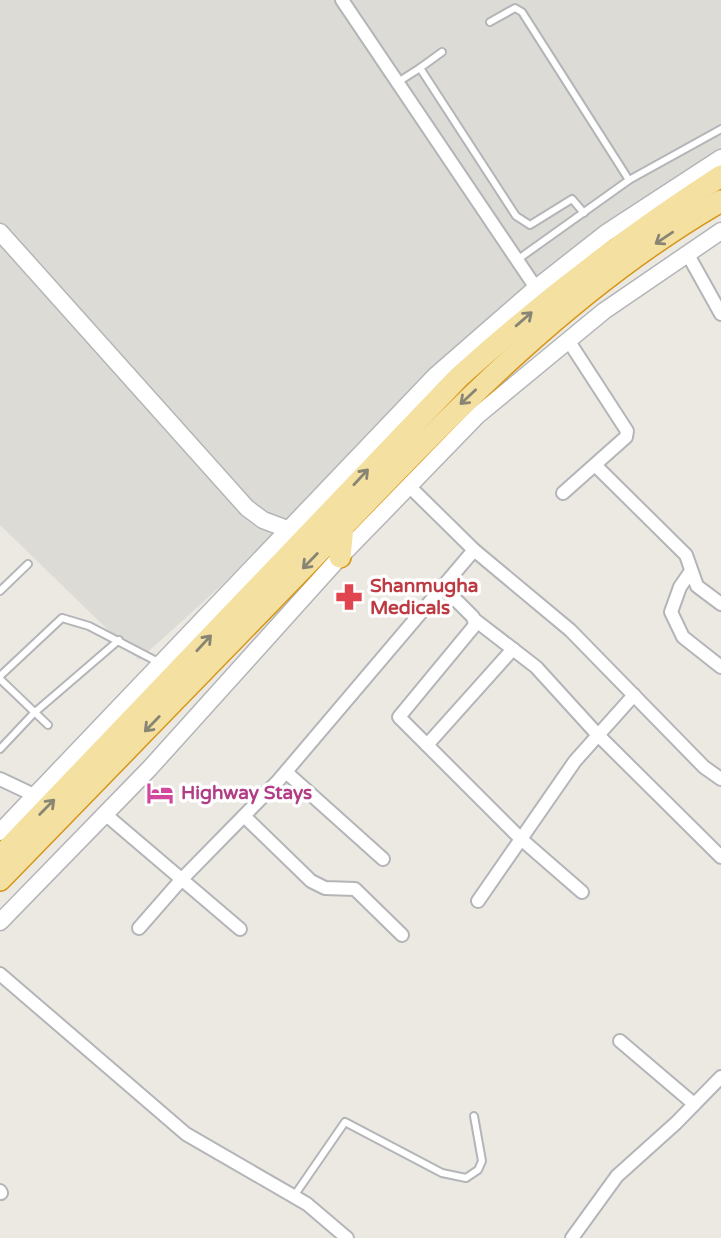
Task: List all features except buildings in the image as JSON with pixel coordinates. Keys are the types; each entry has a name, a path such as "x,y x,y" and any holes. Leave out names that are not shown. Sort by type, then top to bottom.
{"highway":[{"path":"0,856 297,532 505,336 652,220 721,176"},
{"path":"0,880 463,402 536,335 646,250 721,201"},
{"path":"340,557 343,527"}],"street":[{"path":"342,0 536,288"},
{"path":"0,832 161,664 297,532 435,376 536,288 606,233 721,158"},
{"path":"0,922 105,814 340,557 478,415 568,340 721,231"},
{"path":"0,232 247,508 263,520 297,532"},
{"path":"687,253 721,314"},
{"path":"563,493 626,437 627,428 568,340"},
{"path":"595,465 685,555 696,586 721,604"},
{"path":"409,486 474,550 570,630 705,767 721,779"},
{"path":"139,928 181,880 286,772 474,550"},
{"path":"691,570 680,587 671,612 683,637 721,667"},
{"path":"443,587 475,620 536,667 597,734 721,857"},
{"path":"475,620 475,625 399,718 522,839 582,892"},
{"path":"427,745 513,649"},
{"path":"478,901 597,734 634,695"},
{"path":"286,772 383,859"},
{"path":"0,779 36,796"},
{"path":"105,814 240,929"},
{"path":"244,816 311,881 325,888 355,889 402,935"},
{"path":"0,974 186,1135 294,1196 347,1238"},
{"path":"620,1041 694,1104"},
{"path":"572,1238 617,1175 721,1077"}],"lane":[{"path":"490,22 515,8 522,12 629,180"},
{"path":"398,82 442,52"},
{"path":"420,68 523,224 530,225 572,199 584,213"},
{"path":"517,260 629,180 721,129"},
{"path":"0,591 28,564"},
{"path":"48,725 0,677 62,618 72,619 119,640 161,664"},
{"path":"0,749 34,713 119,640"},
{"path":"294,1196 345,1122 442,1173 466,1178 478,1170 482,1161 474,1116"},
{"path":"581,1238 582,1224"}],"shaded area":[{"path":"0,0 721,0 721,159 618,226 139,660 0,525"}],"place":[{"name":"Shanmugha Medicals","path":"349,597"},
{"name":"Highway Stays","path":"160,793"}]}
